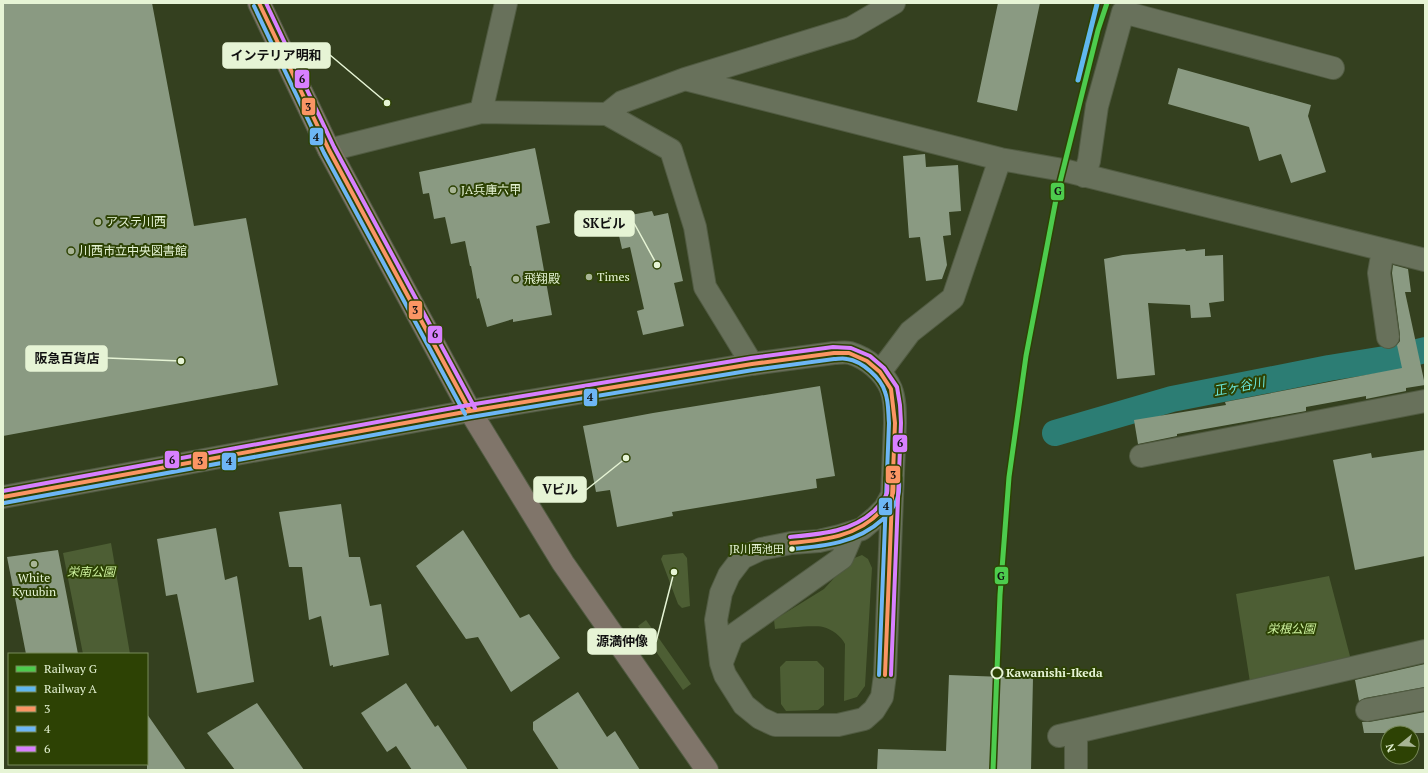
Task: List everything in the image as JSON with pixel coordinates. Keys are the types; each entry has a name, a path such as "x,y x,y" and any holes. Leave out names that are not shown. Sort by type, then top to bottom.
{"highway":[{"path":"259,3 329,150 470,411 563,563 707,770"}],"street":[{"path":"481,112 506,3"},
{"path":"607,114 622,102 685,79 851,28 894,3"},
{"path":"1084,176 1089,161 1097,106 1123,12 1333,68"},
{"path":"685,79 1000,159 1041,165 1425,260"},
{"path":"329,150 481,112 607,114 671,150 695,227 705,286 752,364"},
{"path":"880,372 910,332 953,298 1000,159"},
{"path":"1383,250 1379,272 1388,337"},
{"path":"3,497 470,411 752,364 834,352 850,353 867,361 880,372 891,389 895,423 885,675 882,698 874,710 864,719 838,725 775,725 760,718 744,705 725,675 722,663 716,620 721,593 729,575 742,558 761,549 791,543 819,541 862,529 885,508 892,495"},
{"path":"1141,456 1425,401"},
{"path":"722,663 732,636 842,558 853,532"},
{"path":"1076,770 1067,734 1425,651"},
{"path":"1367,710 1425,699"}],"green space":[{"name":"栄南公園","path":"111,543 130,653 83,653 63,553"},
{"path":"683,553 687,558 690,606 682,608 678,604 661,559 663,555"},
{"path":"862,555 868,559 872,568 865,686 857,697 844,701 845,644 841,638 833,631 818,626 775,629 774,620 824,589 852,559"},
{"name":"栄根公園","path":"1329,576 1351,660 1250,682 1236,594"},
{"path":"646,620 691,684 683,690 638,626"},
{"path":"786,661 817,661 824,668 824,705 818,710 786,711 781,704 780,667"}],"building":[{"name":"アステ川西","path":"3,3 152,3 194,226 246,218 278,385 3,436"},
{"path":"998,3 1040,3 1017,111 977,102"},
{"path":"1178,68 1311,105 1308,116 1326,172 1291,183 1281,154 1259,161 1249,127 1168,104"},
{"path":"535,148 550,223 536,226 552,315 513,322 513,319 487,327 479,298 477,299 465,241 451,244 445,217 434,219 429,193 423,194 419,172"},
{"path":"925,154 926,167 958,165 961,211 949,212 951,235 943,236 947,265 942,279 926,281 920,237 909,238 903,156"},
{"path":"652,211 654,216 668,213 683,281 674,283 684,326 643,335 637,311 644,309 630,247 622,249 615,218"},
{"path":"1185,249 1186,251 1205,249 1205,256 1223,255 1224,301 1209,303 1211,317 1191,318 1190,305 1148,303 1155,375 1117,379 1104,259 1123,255"},
{"path":"1393,265 1408,269 1411,292 1405,292 1425,385 1406,388 1406,391 1366,399 1366,396 1306,407 1306,411 1177,434 1177,436 1138,444 1134,420 1226,405 1225,402 1402,368 1397,345 1400,341 1400,335 1392,273"},
{"path":"820,386 835,476 816,479 817,488 672,512 673,516 617,527 610,490 596,492 583,426"},
{"path":"1425,450 1425,556 1355,570 1333,460 1371,453 1372,458"},
{"path":"341,504 349,557 360,557 370,606 381,604 389,655 333,667 333,665 330,666 321,616 309,620 302,567 289,567 279,512"},
{"path":"216,528 225,580 237,576 254,682 197,693 177,594 166,596 157,539"},
{"path":"463,530 520,618 529,614 560,658 511,692 478,637 466,639 416,566"},
{"path":"58,550 78,653 26,653 7,557"},
{"path":"1425,664 1425,687 1365,698 1359,701 1355,680"},
{"path":"949,675 1033,678 1031,770 877,770 878,749 946,751"},
{"path":"406,683 435,727 438,725 468,770 412,770 396,746 387,752 361,713"},
{"path":"578,692 607,737 615,731 640,770 559,770 533,730 533,722"},
{"path":"257,703 304,770 235,770 207,733"},
{"path":"1425,712 1425,733 1420,733 1420,725 1380,725 1380,733 1364,733 1362,722"},
{"path":"148,715 186,770 147,770 148,765"}],"waterway":[{"name":"正ヶ谷川","path":"1055,433 1172,399 1329,368 1397,357 1425,350"}],"rail line":[{"name":"G","path":"993,770 1000,595 1009,477 1026,356 1057,194 1098,30 1107,3"},
{"name":"A","path":"1078,80 1097,4"}],"transit line":[{"name":"3","path":"259,3 329,150 470,411"},
{"name":"6","path":"266,3 334,147 475,408"},
{"name":"4","path":"254,6 324,153 465,414"},
{"name":"6","path":"3,491 469,405 751,358 833,347 851,348 870,356 884,368 897,387 900,405 901,423 891,675"},
{"name":"3","path":"3,497 470,411 752,364 834,353 849,353 867,361 880,372 891,389 895,423 885,675"},
{"name":"4","path":"4,503 471,417 753,370 834,359 853,360 870,371 879,381 883,387 888,404 889,423 879,675"},
{"name":"6","path":"790,537 835,531 856,524 876,509 886,496 887,478"},
{"name":"3","path":"791,543 839,536 851,532 872,520 890,500 893,491 893,478"},
{"name":"4","path":"792,549 828,545 840,542 873,527 885,517 896,503 899,492 899,478"}],"place":[{"name":"インテリア明和","path":"387,103"},
{"name":"JA兵庫六甲","path":"453,190"},
{"name":"アステ川西","path":"98,222"},
{"name":"川西市立中央図書館","path":"71,251"},
{"name":"SKビル","path":"657,265"},
{"name":"Times","path":"589,277"},
{"name":"飛翔殿","path":"516,279"},
{"name":"阪急百貨店","path":"181,361"},
{"name":"Vビル","path":"626,458"},
{"name":"JR川西池田","path":"792,549"},
{"name":"White Kyuubin","path":"34,564"},
{"name":"源満仲像","path":"674,572"},
{"name":"Kawanishi-Ikeda","path":"997,673"}]}
